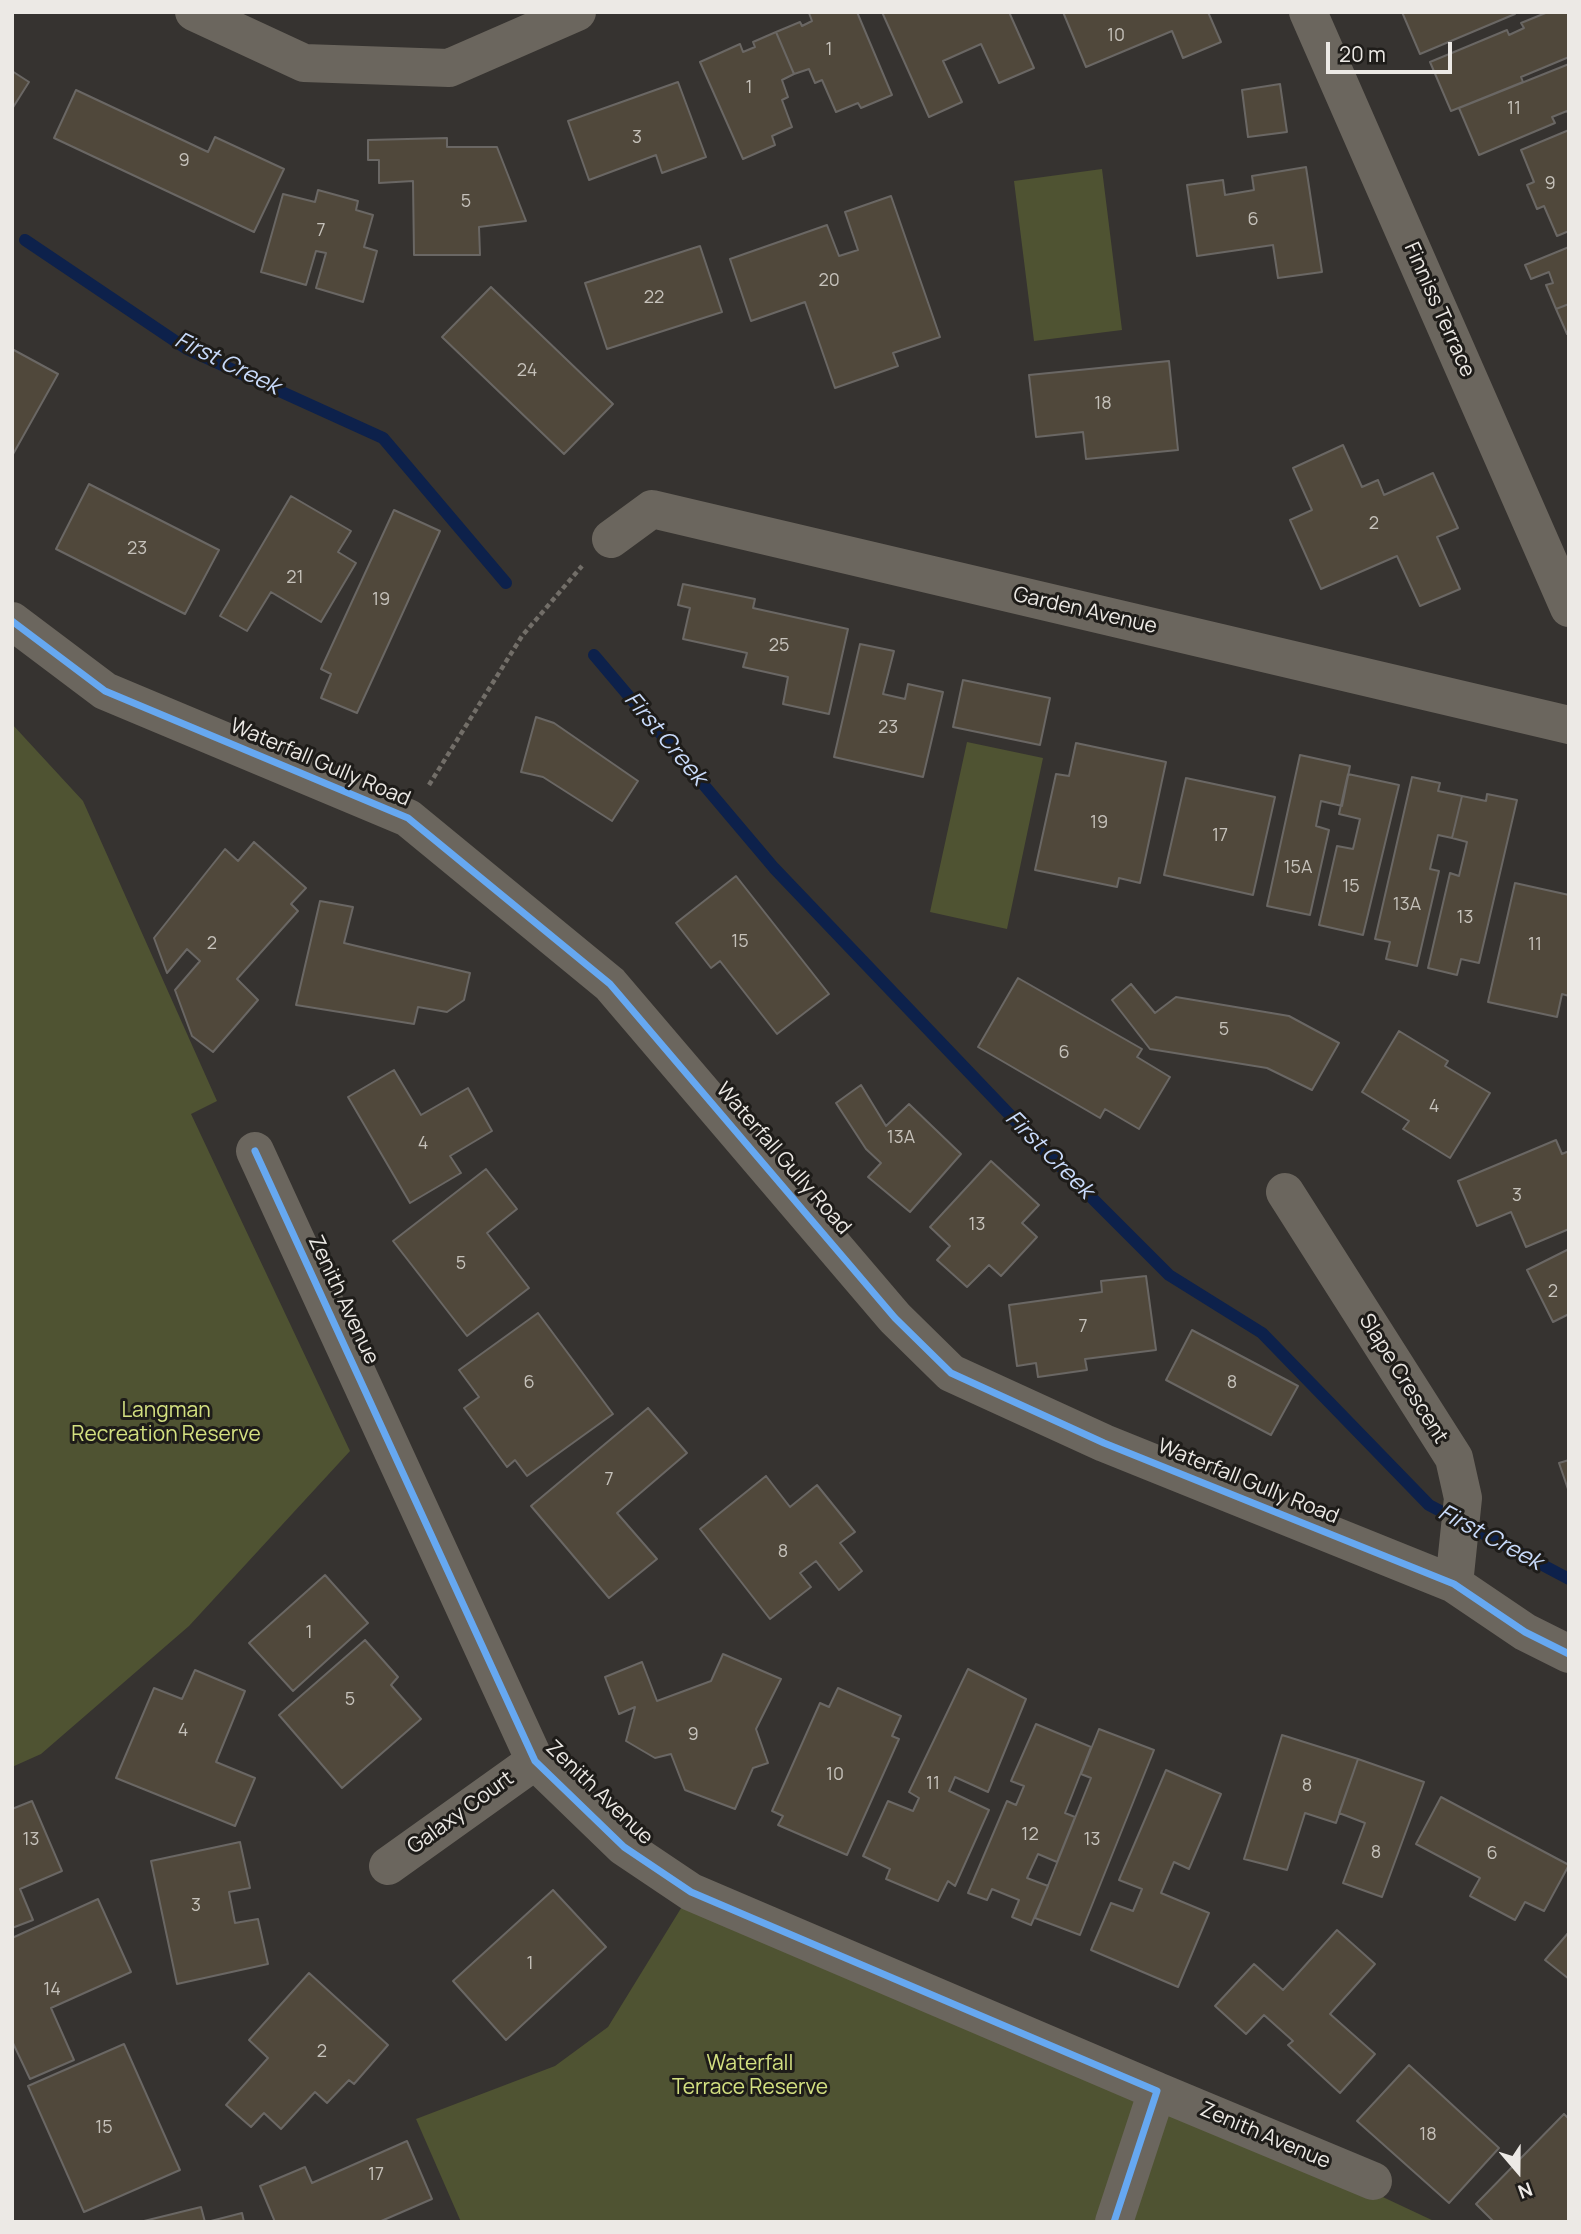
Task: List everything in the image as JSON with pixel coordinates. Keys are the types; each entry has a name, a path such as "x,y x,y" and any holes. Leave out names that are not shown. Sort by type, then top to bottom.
{"street":[{"path":"194,12 304,63 449,68 577,12"},
{"name":"Finniss Terrace","path":"1308,12 1569,608"},
{"name":"Garden Avenue","path":"600,549 652,509 1569,725"},
{"name":"Waterfall Gully Road","path":"12,621 105,691 408,818 610,984 895,1318 951,1373 1104,1443 1454,1584 1525,1632 1569,1654"},
{"name":"Zenith Avenue","path":"255,1151 535,1761 624,1847 691,1892 1373,2181"},
{"name":"Slape Crescent","path":"1285,1192 1454,1458 1463,1498 1454,1584"},
{"name":"Galaxy Court","path":"388,1866 535,1761"},
{"path":"1114,2222 1157,2091"}],"path":[{"path":"408,818 522,636 600,549"}],"green space":[{"path":"1102,169 1122,330 1034,341 1014,181"},
{"name":"Langman Recreation Reserve","path":"12,724 83,801 217,1101 191,1114 350,1451 189,1626 41,1754 12,1767"},
{"path":"967,742 1043,758 1007,929 930,912"},
{"name":"Waterfall Terrace Reserve","path":"691,1892 1157,2091 1436,2222 461,2222 416,2119 555,2066 608,2027"}],"building":[{"path":"812,12 857,12 892,95 861,108 858,103 836,112 822,80 815,83 809,69 794,74 776,32 800,22 802,26 812,21 809,13"},
{"path":"882,12 1009,12 1034,68 999,83 981,44 943,61 962,102 929,117"},
{"path":"1063,12 1208,12 1221,42 1183,58 1172,31 1086,67"},
{"path":"1402,12 1514,12 1515,14 1420,54"},
{"path":"1548,12 1569,12 1569,57 1521,77 1523,82 1451,111 1430,62 1507,30 1509,35 1524,28 1521,23"},
{"path":"776,32 794,74 782,80 788,97 782,100 792,127 772,136 775,145 743,159 700,62 740,44 743,52 755,47 753,42"},
{"path":"1569,64 1569,115 1567,111 1552,117 1555,123 1479,155 1459,108"},
{"path":"12,71 29,82 12,109"},
{"path":"678,82 706,157 662,173 656,155 589,180 568,121"},
{"path":"1280,84 1287,132 1248,137 1242,90"},
{"path":"76,90 208,152 215,137 284,169 254,232 54,138"},
{"path":"1569,130 1569,231 1557,236 1544,206 1537,209 1527,185 1534,182 1521,150"},
{"path":"447,138 447,147 497,147 526,221 479,227 480,255 414,255 413,181 379,183 379,160 368,160 368,140"},
{"path":"1306,167 1322,272 1278,278 1273,245 1197,256 1187,185 1223,180 1225,195 1254,190 1252,176"},
{"path":"318,190 358,201 356,210 373,215 364,247 377,251 363,302 316,288 326,253 316,251 306,285 261,272 283,194 315,202"},
{"path":"891,196 940,337 893,353 898,366 835,388 805,302 751,321 730,259 827,225 839,256 858,250 845,212"},
{"path":"700,246 722,312 607,349 585,283"},
{"path":"1569,247 1569,304 1556,309 1546,285 1553,283 1549,272 1531,279 1525,265"},
{"path":"491,287 613,404 564,454 442,337"},
{"path":"1569,304 1569,333 1567,334 1556,309"},
{"path":"12,349 58,374 12,456"},
{"path":"1169,361 1178,450 1086,459 1083,432 1036,437 1029,375"},
{"path":"1343,445 1362,487 1378,480 1384,495 1433,473 1458,528 1437,537 1460,589 1420,606 1397,556 1321,589 1290,520 1312,510 1293,468"},
{"path":"89,484 219,550 185,614 56,549"},
{"path":"291,496 351,531 338,552 356,563 321,622 271,592 247,631 220,616"},
{"path":"394,510 440,531 357,713 321,698 331,674 321,669"},
{"path":"683,584 755,599 753,608 848,629 829,714 783,704 788,677 743,667 747,653 683,639 690,608 678,605"},
{"path":"860,644 894,651 883,694 905,699 908,684 943,692 923,777 834,757"},
{"path":"963,680 1050,698 1040,745 953,727"},
{"path":"536,717 554,723 638,781 612,821 543,777 521,772"},
{"path":"1076,743 1166,762 1140,883 1119,878 1117,887 1035,870 1056,774 1069,776"},
{"path":"1300,755 1350,766 1342,806 1321,801 1316,826 1329,830 1310,915 1267,906"},
{"path":"1348,774 1399,785 1363,935 1319,925 1337,846 1353,849 1360,819 1339,814"},
{"path":"1412,777 1440,783 1438,791 1462,796 1452,838 1438,835 1430,869 1439,871 1417,966 1386,959 1390,942 1375,939"},
{"path":"1186,778 1275,797 1253,895 1164,875"},
{"path":"1487,794 1517,800 1479,963 1461,959 1457,975 1428,968 1450,873 1459,876 1467,842 1452,838 1462,796 1486,801"},
{"path":"254,842 306,888 291,904 298,911 237,979 258,1000 213,1052 192,1036 175,990 200,961 187,949 167,973 154,938 225,849 238,861"},
{"path":"736,876 829,994 777,1034 720,961 711,968 676,923"},
{"path":"1515,883 1569,895 1569,996 1562,994 1557,1017 1488,1002"},
{"path":"320,901 353,907 344,943 470,973 464,1000 447,1012 418,1007 414,1024 296,1005"},
{"path":"1018,978 1142,1049 1137,1057 1170,1077 1139,1129 1105,1109 1100,1118 978,1047"},
{"path":"1131,984 1155,1013 1176,997 1289,1016 1339,1043 1312,1090 1267,1068 1150,1049 1112,1000"},
{"path":"1399,1031 1448,1061 1445,1066 1490,1093 1450,1158 1403,1129 1409,1121 1362,1092"},
{"path":"394,1070 421,1115 468,1088 492,1131 450,1156 461,1173 410,1203 348,1097"},
{"path":"861,1085 886,1126 909,1104 961,1154 910,1212 868,1177 881,1163 866,1149 836,1103"},
{"path":"1556,1140 1562,1154 1569,1151 1569,1229 1526,1247 1511,1212 1477,1226 1458,1181"},
{"path":"991,1161 1039,1205 1022,1223 1037,1237 1001,1276 989,1265 967,1287 937,1260 950,1246 930,1227"},
{"path":"486,1169 517,1209 487,1233 529,1288 467,1336 393,1241"},
{"path":"1569,1249 1569,1314 1553,1322 1527,1270"},
{"path":"1146,1276 1156,1350 1085,1359 1087,1370 1038,1377 1036,1363 1017,1366 1009,1305 1102,1292 1101,1281"},
{"path":"538,1313 613,1414 527,1476 515,1460 507,1467 464,1408 479,1397 459,1370"},
{"path":"1192,1330 1298,1386 1271,1435 1166,1380"},
{"path":"648,1408 687,1453 617,1513 657,1559 609,1598 531,1506"},
{"path":"1569,1460 1569,1492 1559,1463"},
{"path":"766,1476 790,1507 817,1485 855,1532 840,1543 862,1571 839,1590 816,1561 800,1573 811,1587 770,1619 700,1529"},
{"path":"325,1575 368,1623 293,1691 249,1643"},
{"path":"365,1640 398,1677 391,1685 421,1719 342,1788 279,1715"},
{"path":"723,1654 781,1679 756,1729 768,1763 753,1768 735,1809 685,1790 671,1754 655,1758 626,1741 635,1707 619,1714 605,1677 642,1662 657,1701 711,1681"},
{"path":"968,1669 1026,1699 988,1792 955,1777 949,1791 989,1810 955,1886 948,1881 938,1901 886,1879 890,1869 863,1856 888,1801 913,1811 919,1798 909,1792"},
{"path":"195,1670 245,1691 216,1762 255,1778 235,1826 116,1778 154,1688 182,1699"},
{"path":"838,1688 901,1716 892,1736 899,1739 847,1855 778,1825 783,1816 772,1811 820,1703 829,1707"},
{"path":"1036,1724 1091,1747 1065,1813 1075,1817 1057,1862 1038,1854 1027,1878 1048,1886 1031,1925 1012,1917 1019,1900 992,1889 987,1900 968,1893 1007,1801 1016,1805 1024,1786 1011,1781"},
{"path":"1099,1729 1154,1750 1080,1935 1035,1918 1091,1778 1081,1774"},
{"path":"1282,1735 1358,1759 1336,1823 1305,1813 1287,1870 1244,1859"},
{"path":"1358,1759 1424,1782 1382,1897 1343,1883 1365,1823 1339,1813"},
{"path":"1166,1770 1221,1794 1189,1869 1174,1862 1161,1893 1209,1913 1178,1987 1091,1950 1111,1903 1133,1911 1142,1889 1119,1880"},
{"path":"1441,1797 1569,1865 1544,1911 1525,1902 1515,1920 1470,1896 1480,1878 1416,1844"},
{"path":"32,1801 62,1871 20,1889 33,1920 12,1928 12,1809"},
{"path":"240,1842 250,1888 229,1892 235,1923 258,1919 268,1964 177,1984 151,1861"},
{"path":"553,1890 606,1947 506,2040 453,1981"},
{"path":"98,1899 131,1972 51,2008 74,2060 30,2079 12,2041 12,1938"},
{"path":"1337,1930 1375,1964 1330,2014 1375,2054 1340,2093 1288,2045 1293,2041 1264,2015 1246,2034 1215,2006 1254,1964 1283,1990"},
{"path":"1569,1932 1569,1979 1545,1960"},
{"path":"309,1973 388,2045 354,2084 349,2080 327,2103 315,2092 281,2129 264,2113 251,2127 226,2105 268,2058 249,2040"},
{"path":"124,2044 180,2170 84,2212 28,2086"},
{"path":"1409,2065 1499,2148 1449,2203 1357,2121"},
{"path":"1564,2114 1569,2119 1569,2222 1494,2222 1476,2204"},
{"path":"407,2141 432,2199 379,2222 275,2222 260,2186 305,2167 312,2183"},
{"path":"201,2207 205,2222 144,2221"},
{"path":"242,2213 244,2222 207,2222"}],"waterway":[{"name":"First Creek","path":"25,240 187,349 383,438 506,583"},
{"name":"First Creek","path":"594,655 774,868 1028,1134 1169,1275 1262,1333 1429,1505 1569,1579"}],"cycle path":[{"path":"12,621 105,691 408,818 610,984 895,1318 951,1373 1104,1443 1454,1584 1525,1632 1569,1654"},
{"path":"255,1151 535,1761 624,1847 691,1892 1157,2091 1114,2222"}]}
